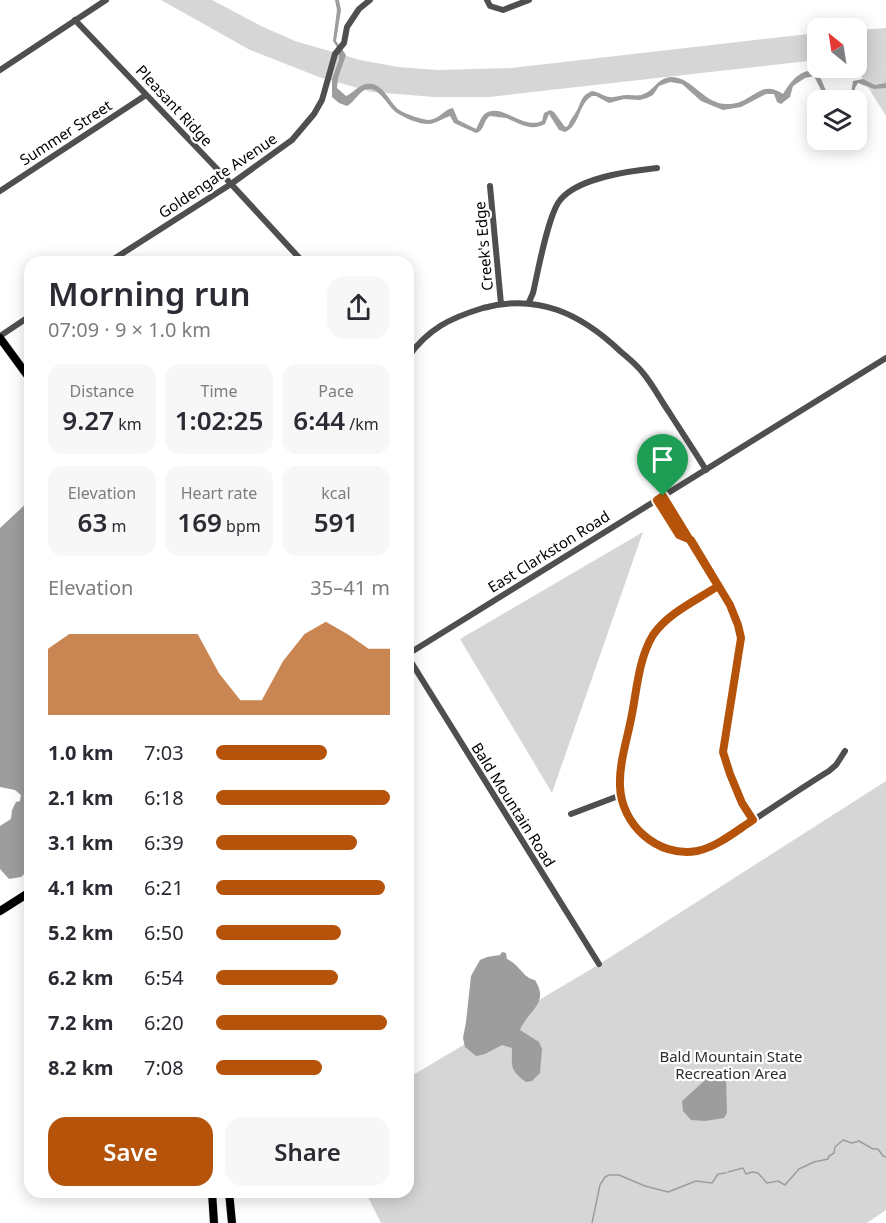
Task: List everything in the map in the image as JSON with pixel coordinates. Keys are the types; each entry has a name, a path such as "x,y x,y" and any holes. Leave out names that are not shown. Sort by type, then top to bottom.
{"main road":[{"path":"0,337 24,371"},
{"path":"0,911 24,896"},
{"path":"212,1198 214,1223"},
{"path":"230,1198 232,1223"}],"street":[{"path":"0,70 106,0"},
{"name":"Goldengate Avenue","path":"125,256 292,140 314,114 322,100 337,49 344,43 347,27 359,9 370,0"},
{"path":"487,0 490,6 503,10 529,0"},
{"name":"Pleasant Ridge","path":"75,20 297,256"},
{"name":"Summer Street","path":"0,191 146,95"},
{"path":"529,302 558,202 569,192 605,177 657,168"},
{"name":"Creek's Edge","path":"490,186 501,304"},
{"path":"414,350 431,331 444,323 501,304 529,302 571,314 600,332 636,365 656,390 706,470"},
{"path":"0,337 24,320"},
{"name":"East Clarkston Road","path":"414,651 886,358"},
{"path":"660,498 679,535 691,540 730,605 738,625 741,638 723,752 742,803 753,820"},
{"path":"718,586 663,623 645,651 620,783 628,817 636,829 665,848 697,851 724,839 830,771 845,751"},
{"name":"Bald Mountain Road","path":"414,665 598,964"},
{"path":"571,814 621,795"}],"green space":[{"path":"161,0 212,0 295,41 360,60 398,67 438,70 511,68 807,34 807,61 489,97 434,97 372,92 319,77 250,50"},
{"path":"886,28 886,116 862,78 867,78 867,29"},
{"path":"643,532 552,793 460,639"},
{"name":"Bald Mountain State Recreation Area","path":"886,781 886,1210 867,1223 381,1223 368,1198 414,1198 414,1074 598,965"}],"shaded area":[{"path":"335,0 339,0 341,10 336,41 346,55 337,88 346,96 363,85 372,84 382,89 401,111 428,120 453,108 458,120 476,129 484,114 492,111 499,111 535,123 542,121 544,113 550,110 565,127 568,126 583,97 592,91 611,97 641,95 663,79 672,77 687,82 712,100 728,104 737,103 762,90 775,90 783,94 800,74 807,71 807,78 793,86 790,97 781,104 777,102 774,94 766,94 741,107 723,110 701,101 682,84 670,82 659,86 653,95 640,100 624,99 609,103 592,96 584,104 574,125 565,132 559,130 549,114 545,124 534,127 525,126 506,118 490,116 481,130 476,133 454,123 450,116 431,124 408,119 390,107 373,89 363,91 347,106 332,97 332,79 339,60 339,50 333,41 337,10"},
{"path":"815,78 821,79 826,90 821,90"},
{"path":"863,79 875,85 886,83 886,88 874,89 858,83 855,90 852,90 853,81"},
{"path":"24,506 24,874 9,879 0,869 0,826 11,819 12,810 16,802 20,801 21,795 15,790 0,787 0,528"},
{"path":"502,952 506,953 507,959 527,977 535,980 539,988 539,1001 520,1030 539,1042 542,1049 540,1073 532,1081 526,1082 514,1070 512,1048 502,1045 476,1056 465,1047 463,1038 471,976 480,960 500,955"},
{"path":"715,1071 726,1078 727,1113 724,1118 705,1121 691,1120 683,1111 682,1101"}],"waterway":[{"path":"728,1172 743,1168 746,1174 758,1173 767,1183 778,1181 785,1185 799,1169 828,1159 834,1153 835,1147 843,1140 852,1143 859,1141 873,1149 878,1149 886,1157"},
{"path":"592,1223 600,1185 609,1175 619,1175 645,1186 668,1192 696,1181 712,1183 718,1174 726,1173"}],"route":[{"path":"663,496 657,500 679,535 691,540 730,605 741,638 723,752 742,803 753,820 724,839 697,851 665,848 650,840 636,829 628,817 621,798 620,783 624,757 645,651 663,623 718,586 691,540 663,496"}]}
